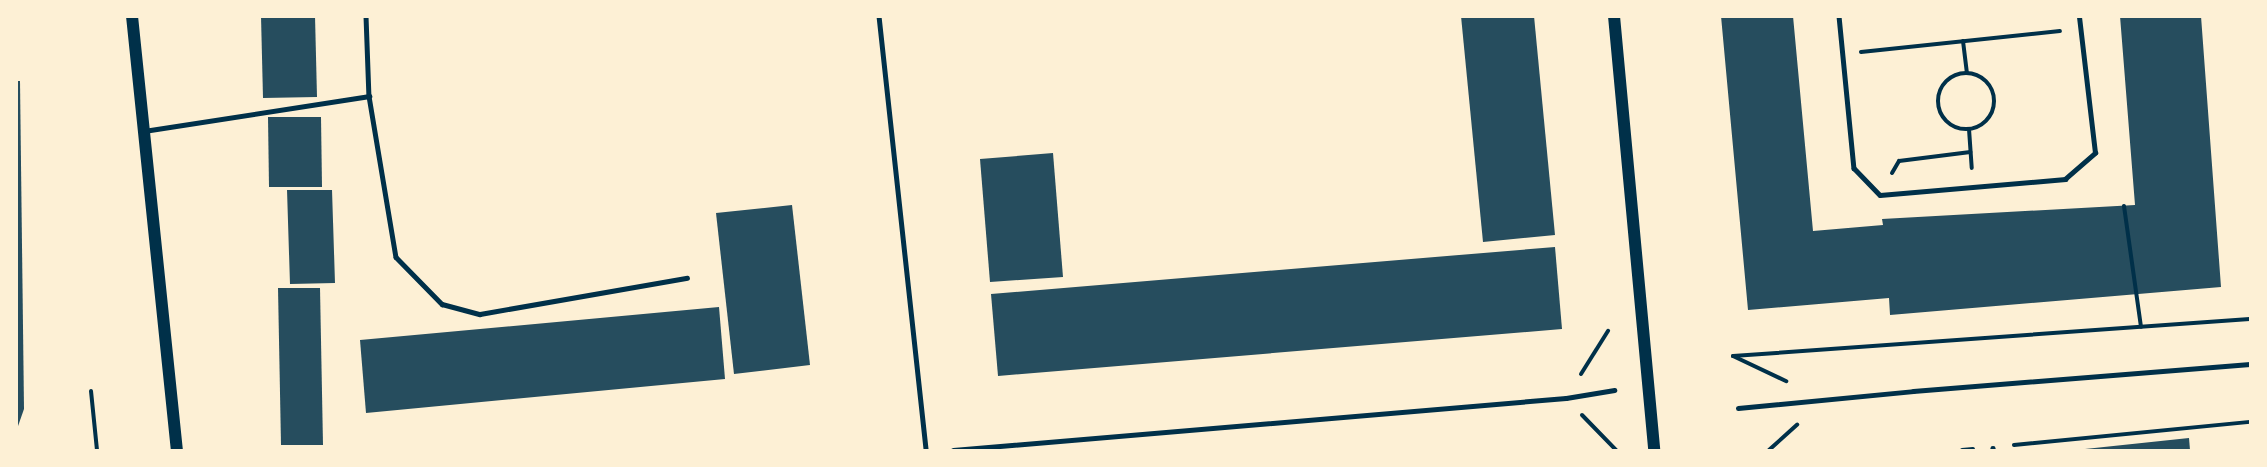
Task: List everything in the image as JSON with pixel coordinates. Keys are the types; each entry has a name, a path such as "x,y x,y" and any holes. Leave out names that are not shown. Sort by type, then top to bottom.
{"main road":[{"path":"132,16 177,450"},
{"path":"1614,16 1654,450"}],"street":[{"path":"1738,408 1913,391 2250,364"},
{"path":"953,450 1566,398 1614,390"}],"lane":[{"path":"366,16 369,96 396,257 442,304 480,314 687,278"},
{"path":"879,16 926,450"},
{"path":"1839,16 1854,168 1880,195 2065,179 2095,153 2079,16"},
{"path":"144,131 369,96"}],"path":[{"path":"1842,54 2080,28"},
{"path":"1963,41 1967,72"},
{"path":"1967,72 1985,79 1995,96 1992,115 1986,122 1969,129 1959,129 1944,119 1938,101 1939,92 1950,78 1967,72"},
{"path":"1969,129 1973,187"},
{"path":"1880,195 1899,161 1970,152"},
{"path":"2124,206 2141,327"},
{"path":"1733,356 2250,319"},
{"path":"1608,331 1566,398 1616,450"},
{"path":"91,391 97,450"},
{"path":"1962,450 1993,449 2250,422"}],"building":[{"path":"261,16 315,16 317,97 263,98"},
{"path":"1461,16 1534,16 1555,235 1483,242"},
{"path":"1721,16 1793,16 1813,231 1883,225 1882,219 2135,205 2120,16 2201,16 2221,287 1890,315 1889,298 1748,310"},
{"path":"16,81 20,81 24,409 17,429"},
{"path":"268,117 321,117 322,187 269,187"},
{"path":"1053,153 1063,277 990,282 980,159"},
{"path":"287,190 332,190 335,283 290,284"},
{"path":"792,205 810,365 734,374 716,213"},
{"path":"1555,247 1562,329 998,376 991,294"},
{"path":"278,288 320,288 323,445 281,445"},
{"path":"719,307 725,379 366,413 360,340"},
{"path":"2189,438 2190,450 2085,450 2085,449"}]}
